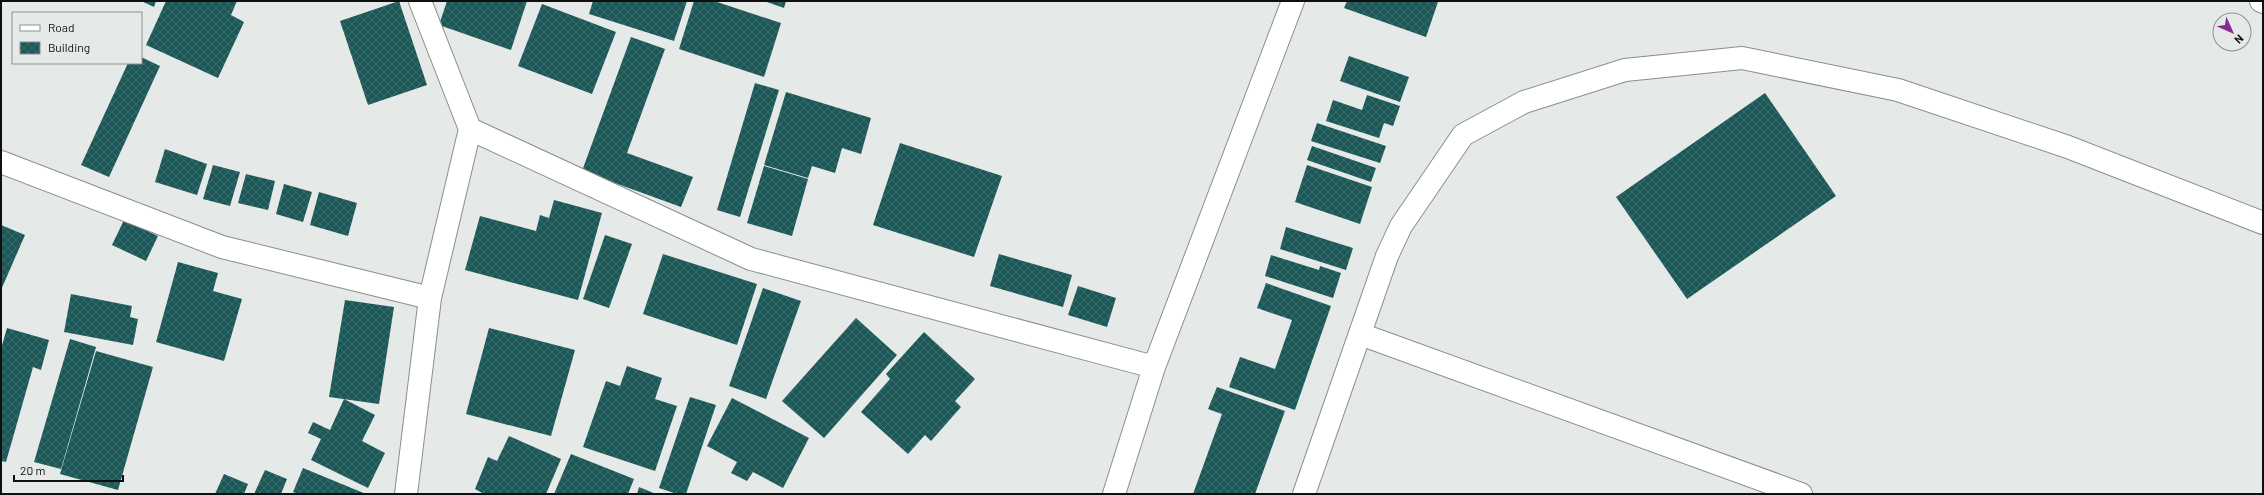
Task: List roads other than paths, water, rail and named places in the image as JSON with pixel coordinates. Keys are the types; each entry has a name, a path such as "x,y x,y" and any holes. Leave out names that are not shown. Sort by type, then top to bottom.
{"street":[{"path":"406,494 430,298 470,129 420,1"},
{"path":"1114,494 1154,367 1293,1"},
{"path":"1304,494 1388,256 1401,226 1464,135 1524,102 1625,70 1742,58 1898,90 2068,147 2263,224"},
{"path":"470,129 752,259 1154,367"},
{"path":"1,162 222,247 430,298"},
{"path":"1360,334 1801,494"}]}
